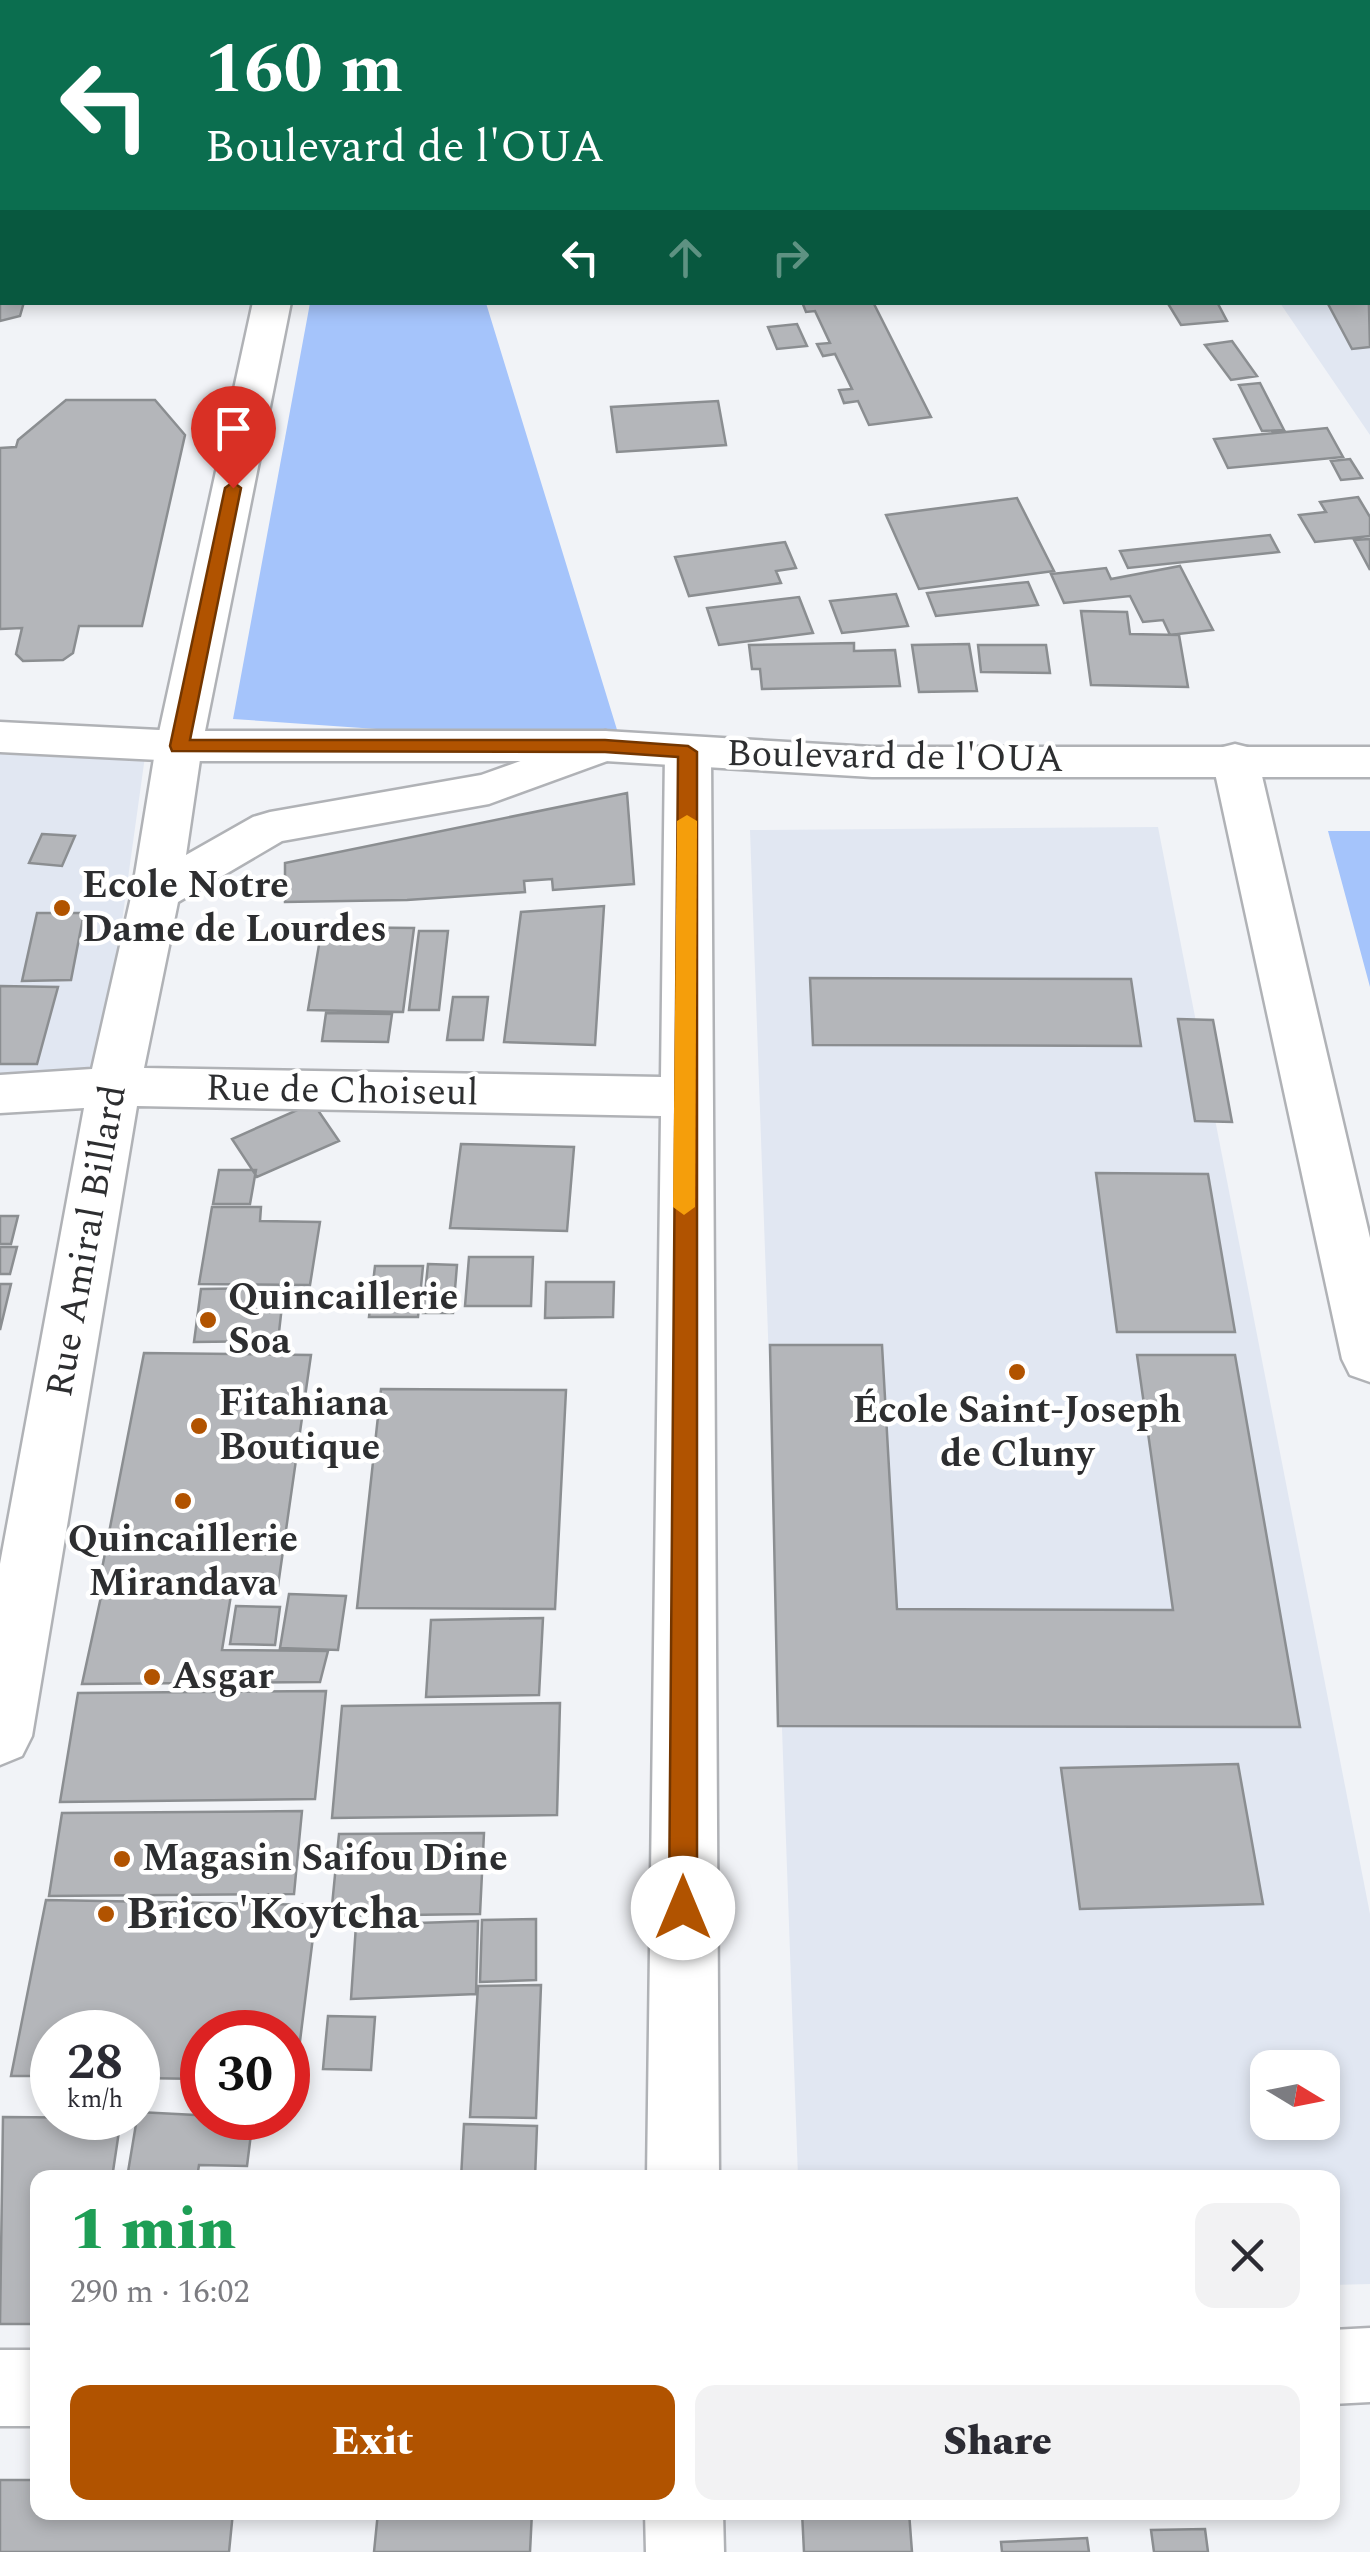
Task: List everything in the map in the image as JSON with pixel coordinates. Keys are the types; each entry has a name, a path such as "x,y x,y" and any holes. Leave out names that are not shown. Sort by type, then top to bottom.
{"street":[{"name":"Rue Amiral Billard","path":"0,1736 114,1087 156,893 179,746 271,305"},
{"name":"Boulevard de l'OUA","path":"0,737 179,746 605,746 872,762 1370,762"},
{"path":"156,893 270,828 489,789 605,746"},
{"path":"683,2170 688,752"},
{"path":"1234,760 1370,1359"},
{"name":"Rue de Choiseul","path":"0,1094 114,1087 684,1097"},
{"path":"1340,2367 1370,2365"},
{"path":"0,2388 30,2388"},
{"path":"684,2520 685,2552"}],"shaded area":[{"path":"310,305 487,305 622,746 233,719"},
{"path":"1281,305 1370,305 1370,435"},
{"name":"Ecole Notre Dame de Lourdes","path":"0,728 147,742 100,1079 0,1075"},
{"name":"École Saint-Joseph de Cluny","path":"1158,827 1370,1914 1370,2284 1340,2285 1340,2170 798,2170 750,830"},
{"path":"1328,831 1370,831 1370,987"}],"building":[{"path":"0,305 23,305 20,316 0,321"},
{"path":"803,305 875,305 931,417 869,425 858,401 844,403 839,390 852,389 835,354 823,356 817,344 830,343 815,311 806,312"},
{"path":"1169,305 1219,305 1227,321 1181,325"},
{"path":"1329,305 1369,305 1370,347 1352,349"},
{"path":"797,324 807,346 777,349 768,327"},
{"path":"1232,341 1257,376 1231,380 1205,345"},
{"path":"1260,383 1284,430 1262,431 1239,385"},
{"path":"66,400 155,400 185,435 142,626 79,626 73,653 63,660 23,661 16,654 22,628 0,629 0,448 16,447 18,440"},
{"path":"718,401 726,445 617,452 611,407"},
{"path":"1327,428 1343,457 1228,468 1214,439"},
{"path":"1350,459 1362,478 1341,480 1331,461"},
{"path":"1358,497 1370,517 1370,536 1315,542 1299,515 1326,512 1320,502"},
{"path":"1017,498 1054,571 919,589 886,515"},
{"path":"1270,535 1279,552 1128,568 1120,551"},
{"path":"1370,539 1370,570 1354,540"},
{"path":"785,542 796,568 776,571 781,583 689,596 675,557"},
{"path":"1180,566 1213,630 1170,635 1163,620 1143,622 1130,596 1064,603 1051,574 1106,568 1111,579"},
{"path":"1028,582 1038,605 936,616 927,593"},
{"path":"896,594 908,626 842,633 830,601"},
{"path":"799,597 813,633 719,645 707,608"},
{"path":"1081,611 1127,612 1130,634 1179,635 1188,687 1091,685"},
{"path":"854,643 854,651 895,650 900,686 762,689 760,669 752,669 749,645"},
{"path":"969,644 977,691 919,692 912,645"},
{"path":"978,645 1046,645 1050,673 981,672"},
{"path":"627,793 634,884 553,890 552,879 524,881 525,892 407,900 285,902 285,863"},
{"path":"42,834 75,836 62,866 29,863"},
{"path":"604,906 595,1045 504,1042 521,912"},
{"path":"37,913 84,913 71,980 22,981"},
{"path":"322,927 414,928 403,1012 308,1010"},
{"path":"419,931 448,931 439,1010 409,1010"},
{"path":"810,978 1131,979 1141,1046 813,1045"},
{"path":"0,986 58,987 37,1064 0,1064"},
{"path":"453,997 488,997 483,1040 447,1040"},
{"path":"326,1013 392,1014 388,1042 322,1041"},
{"path":"1178,1019 1213,1020 1232,1122 1195,1121"},
{"path":"313,1103 339,1141 257,1177 232,1139"},
{"path":"461,1144 574,1147 567,1231 450,1228"},
{"path":"219,1170 256,1170 250,1204 213,1204"},
{"path":"1096,1173 1208,1174 1235,1332 1117,1332"},
{"path":"212,1207 261,1207 260,1221 320,1222 310,1285 199,1284"},
{"path":"0,1216 18,1216 11,1244 0,1244"},
{"path":"0,1247 17,1247 10,1274 0,1274"},
{"path":"469,1257 533,1257 531,1306 465,1306"},
{"path":"428,1264 457,1265 453,1313 423,1313"},
{"path":"375,1266 423,1266 418,1317 369,1317"},
{"path":"546,1282 614,1282 613,1317 545,1318"},
{"path":"0,1284 11,1284 0,1330"},
{"path":"284,1288 278,1341 194,1342 201,1289"},
{"path":"770,1345 882,1345 897,1609 1173,1610 1137,1355 1235,1355 1300,1727 778,1726"},
{"path":"144,1353 311,1355 278,1586 99,1584"},
{"path":"381,1389 566,1390 555,1609 357,1608"},
{"path":"102,1592 231,1595 222,1650 328,1651 320,1682 82,1684"},
{"path":"289,1594 346,1596 338,1650 280,1648"},
{"path":"236,1606 280,1607 275,1645 230,1644"},
{"path":"543,1618 539,1695 426,1697 431,1620"},
{"path":"326,1691 315,1799 60,1802 78,1693"},
{"path":"560,1703 557,1815 332,1818 342,1706"},
{"path":"1238,1764 1263,1904 1080,1909 1061,1768"},
{"path":"302,1811 294,1894 49,1896 62,1813"},
{"path":"484,1833 480,1914 331,1916 339,1834"},
{"path":"46,1900 317,1905 304,2010 180,2010 180,2079 160,2078 160,2010 30,2010 30,2076 11,2076"},
{"path":"536,1919 536,1980 480,1982 482,1920"},
{"path":"478,1921 476,1994 351,1999 356,1925"},
{"path":"541,1985 536,2118 470,2117 478,1986"},
{"path":"328,2016 375,2017 371,2070 323,2069"},
{"path":"160,2113 180,2114 180,2140 250,2140 247,2166 199,2165 198,2170 128,2170 133,2140 160,2140"},
{"path":"3,2117 30,2117 30,2140 118,2140 113,2170 30,2170 30,2324 0,2324"},
{"path":"464,2124 537,2126 535,2170 461,2170"},
{"path":"0,2480 30,2480 30,2520 232,2520 229,2552 0,2552"},
{"path":"377,2520 532,2520 530,2552 374,2552"},
{"path":"802,2520 910,2520 912,2552 804,2552"},
{"path":"1205,2529 1208,2552 1154,2552 1151,2530"},
{"path":"1087,2538 1089,2552 1002,2552 1001,2542"}],"slow traffic":[{"path":"684,1207 687,821"}],"place":[{"name":"Ecole Notre Dame de Lourdes","path":"62,908"},
{"name":"Quincaillerie Soa","path":"208,1320"},
{"name":"École Saint-Joseph de Cluny","path":"1017,1372"},
{"name":"Fitahiana Boutique","path":"199,1426"},
{"name":"Quincaillerie Mirandava","path":"183,1501"},
{"name":"Asgar","path":"152,1677"},
{"name":"Magasin Saifou Dine","path":"122,1859"},
{"name":"Brico'Koytcha","path":"106,1914"}],"route":[{"path":"233,488 179,746 605,746 688,752 683,1908"}]}
